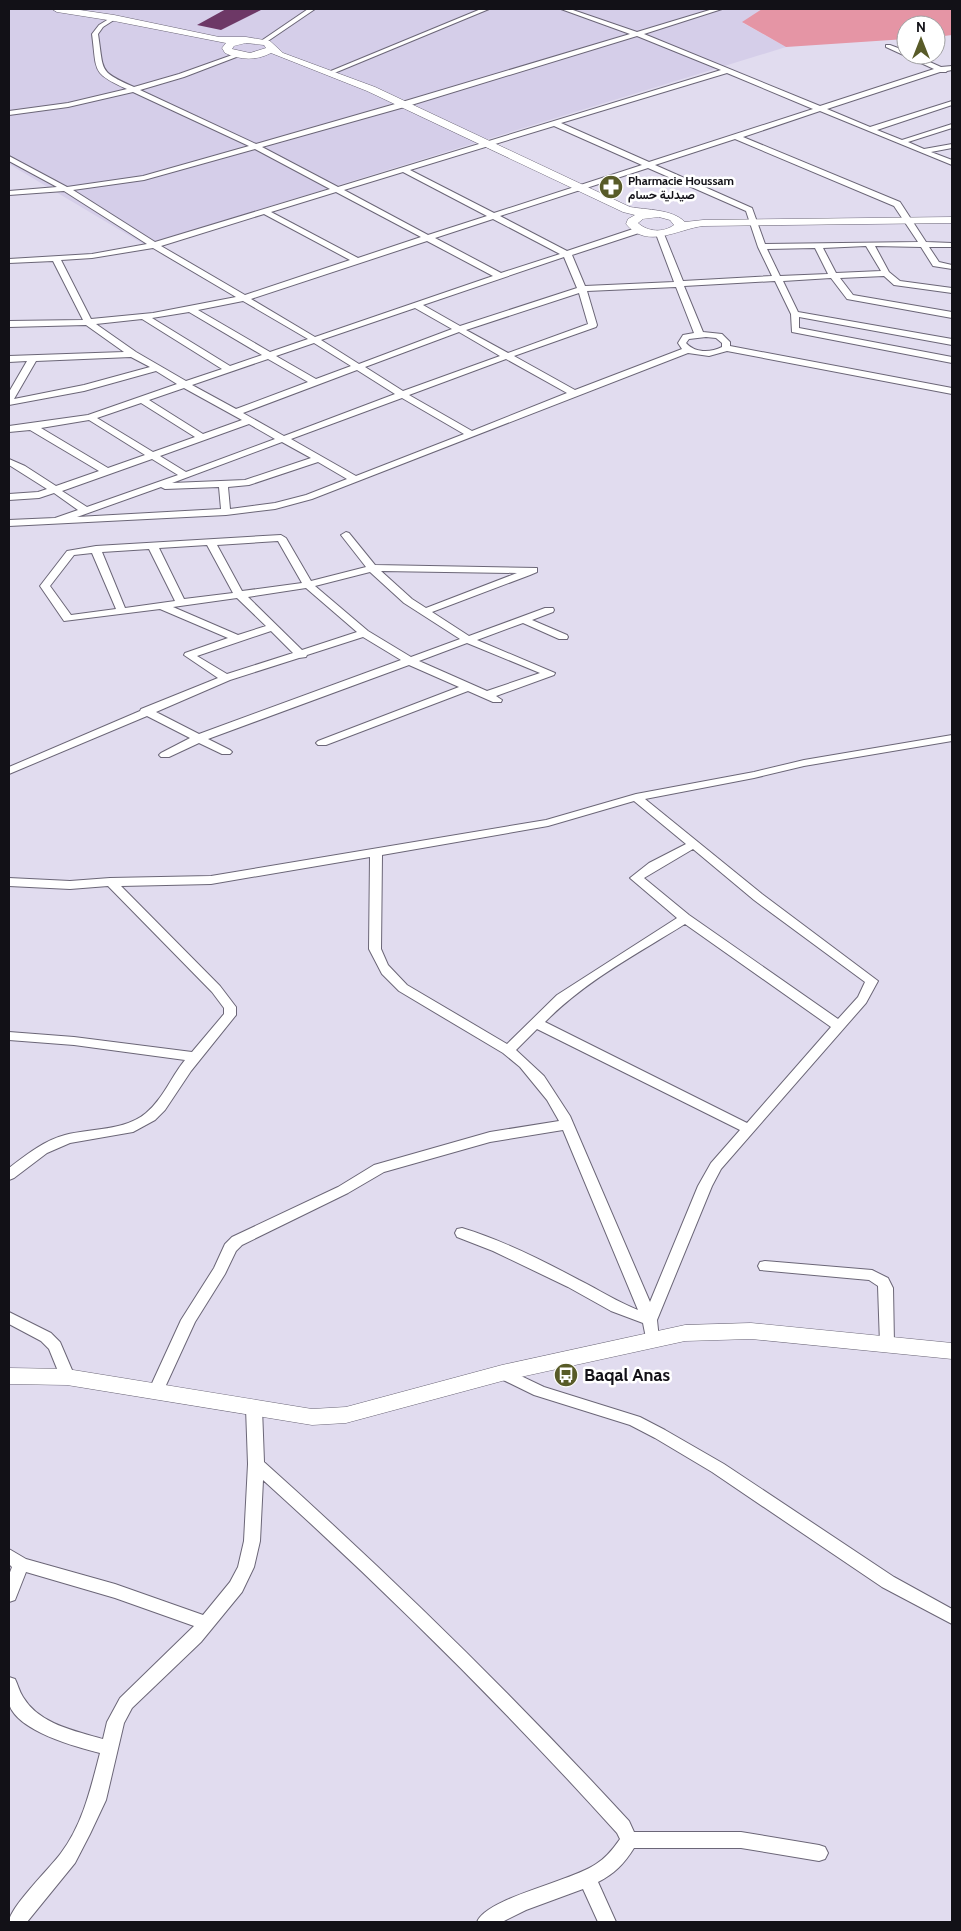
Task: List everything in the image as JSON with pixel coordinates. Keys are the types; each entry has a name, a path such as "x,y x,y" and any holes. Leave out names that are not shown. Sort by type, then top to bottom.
{"street":[{"path":"56,9 114,18 219,40 263,42 270,45 271,49 284,57 330,73 405,104 627,210 653,214 676,223 952,220"},
{"path":"263,42 312,9"},
{"path":"330,73 486,9"},
{"path":"564,9 638,34 952,163"},
{"path":"9,193 66,189 144,178 405,104 720,9"},
{"path":"114,18 101,26 95,34 100,70 108,78 257,147 500,276"},
{"path":"219,40 228,46 228,51 237,55"},
{"path":"228,46 240,41"},
{"path":"888,46 896,49"},
{"path":"259,55 271,49"},
{"path":"9,113 88,101 133,91 194,72 237,55 284,57"},
{"path":"932,65 952,77"},
{"path":"9,324 88,322 143,316 191,309 244,298 822,110 941,69 952,68"},
{"path":"9,261 92,256 154,245 726,71"},
{"path":"870,130 952,103"},
{"path":"554,123 749,210 762,247 796,314 795,330 952,360"},
{"path":"902,142 952,126"},
{"path":"737,137 897,204 936,264 952,267"},
{"path":"922,151 952,146"},
{"path":"9,158 66,189 154,245 471,434"},
{"path":"52,522 593,325 582,289 567,254 403,169"},
{"path":"627,210 635,226"},
{"path":"266,212 357,261"},
{"path":"635,226 640,216 653,214"},
{"path":"660,234 676,223"},
{"path":"9,429 90,417 567,254 635,226 660,234 699,334"},
{"path":"762,247 922,243 952,245"},
{"path":"869,244 886,273 897,283 952,291"},
{"path":"817,245 833,275 850,297 952,315"},
{"path":"56,259 88,322 133,354 248,421 353,478"},
{"path":"234,412 316,383 357,366 582,289 680,282 886,273"},
{"path":"416,305 576,394"},
{"path":"191,309 316,383"},
{"path":"796,314 952,342"},
{"path":"143,316 231,370"},
{"path":"688,350 682,343 683,340 699,334 713,334 723,339 726,342 726,348"},
{"path":"9,523 226,512 275,506 309,497 353,478 688,350 709,354 726,348 952,391"},
{"path":"9,359 133,354"},
{"path":"9,401 33,358"},
{"path":"9,401 50,396 99,385 157,368"},
{"path":"140,399 201,437"},
{"path":"90,417 185,475"},
{"path":"9,497 39,495 55,490 248,421"},
{"path":"32,427 106,471"},
{"path":"152,487 246,483 318,459"},
{"path":"9,462 85,510"},
{"path":"223,484 226,512"},
{"path":"346,535 372,568 408,601 424,612 468,640 550,673 492,698 410,661 364,633 308,585 281,538 152,545 96,549 71,553 45,586 68,619 308,585 372,568 533,570 424,612"},
{"path":"210,541 239,595 302,655"},
{"path":"152,545 181,603"},
{"path":"96,549 122,612"},
{"path":"162,606 238,639"},
{"path":"165,755 199,738 549,610"},
{"path":"524,620 563,637"},
{"path":"226,678 189,655 272,627"},
{"path":"9,771 145,711 226,678 302,655 364,633"},
{"path":"322,743 469,688"},
{"path":"145,711 226,752"},
{"path":"9,882 70,885 110,882 211,880 548,823 636,797 746,777 804,763 952,738"},
{"path":"636,797 758,897 872,981 869,990 862,1000 716,1166 705,1186 651,1330"},
{"path":"694,844 636,878 685,918 839,1026"},
{"path":"376,852 375,949 378,960 393,980 508,1050 529,1067 544,1083 566,1125 651,1330"},
{"path":"9,1175 42,1150 67,1139 133,1126 150,1117 160,1107 195,1057 230,1015 230,1007 216,989 110,882"},
{"path":"508,1050 560,998 685,918"},
{"path":"537,1023 748,1128"},
{"path":"9,1036 74,1041 195,1057"},
{"path":"156,1392 188,1320 220,1270 230,1248 237,1241 343,1190 379,1168 490,1137 566,1125"},
{"path":"462,1233 498,1247 573,1282 651,1330"},
{"path":"765,1266 872,1275 884,1282 886,1288 886,1344"},
{"path":"9,1317 46,1337 55,1346 66,1377"},
{"path":"9,1376 66,1377 312,1417 346,1415 651,1330 685,1333 751,1331 952,1351"},
{"path":"502,1373 539,1391 634,1421 660,1434 718,1468 888,1582 952,1616"},
{"path":"16,1922 69,1857 84,1828 97,1800 116,1722 126,1703 206,1623 236,1587 246,1566 252,1541 256,1464 254,1408"},
{"path":"256,1464 347,1546 550,1747 623,1828 629,1840 625,1851 608,1867 588,1879 516,1906 486,1922"},
{"path":"9,1595 15,1560 170,1608 206,1623"},
{"path":"9,1684 11,1693 26,1716 51,1731 109,1748"},
{"path":"629,1840 741,1840 819,1853"},
{"path":"588,1879 607,1922"}],"shaded area":[{"path":"9,9 762,9 743,23 786,47 145,245 9,164"},
{"path":"762,9 952,9 952,35 946,36 946,15 896,15 896,40 786,47 742,22"}],"building":[{"path":"226,9 263,9 221,30 197,25"}],"place":[{"name":"Pharmacie Houssam صيدلية حسام","path":"611,187"},
{"name":"Baqal Anas","path":"566,1375"}]}
